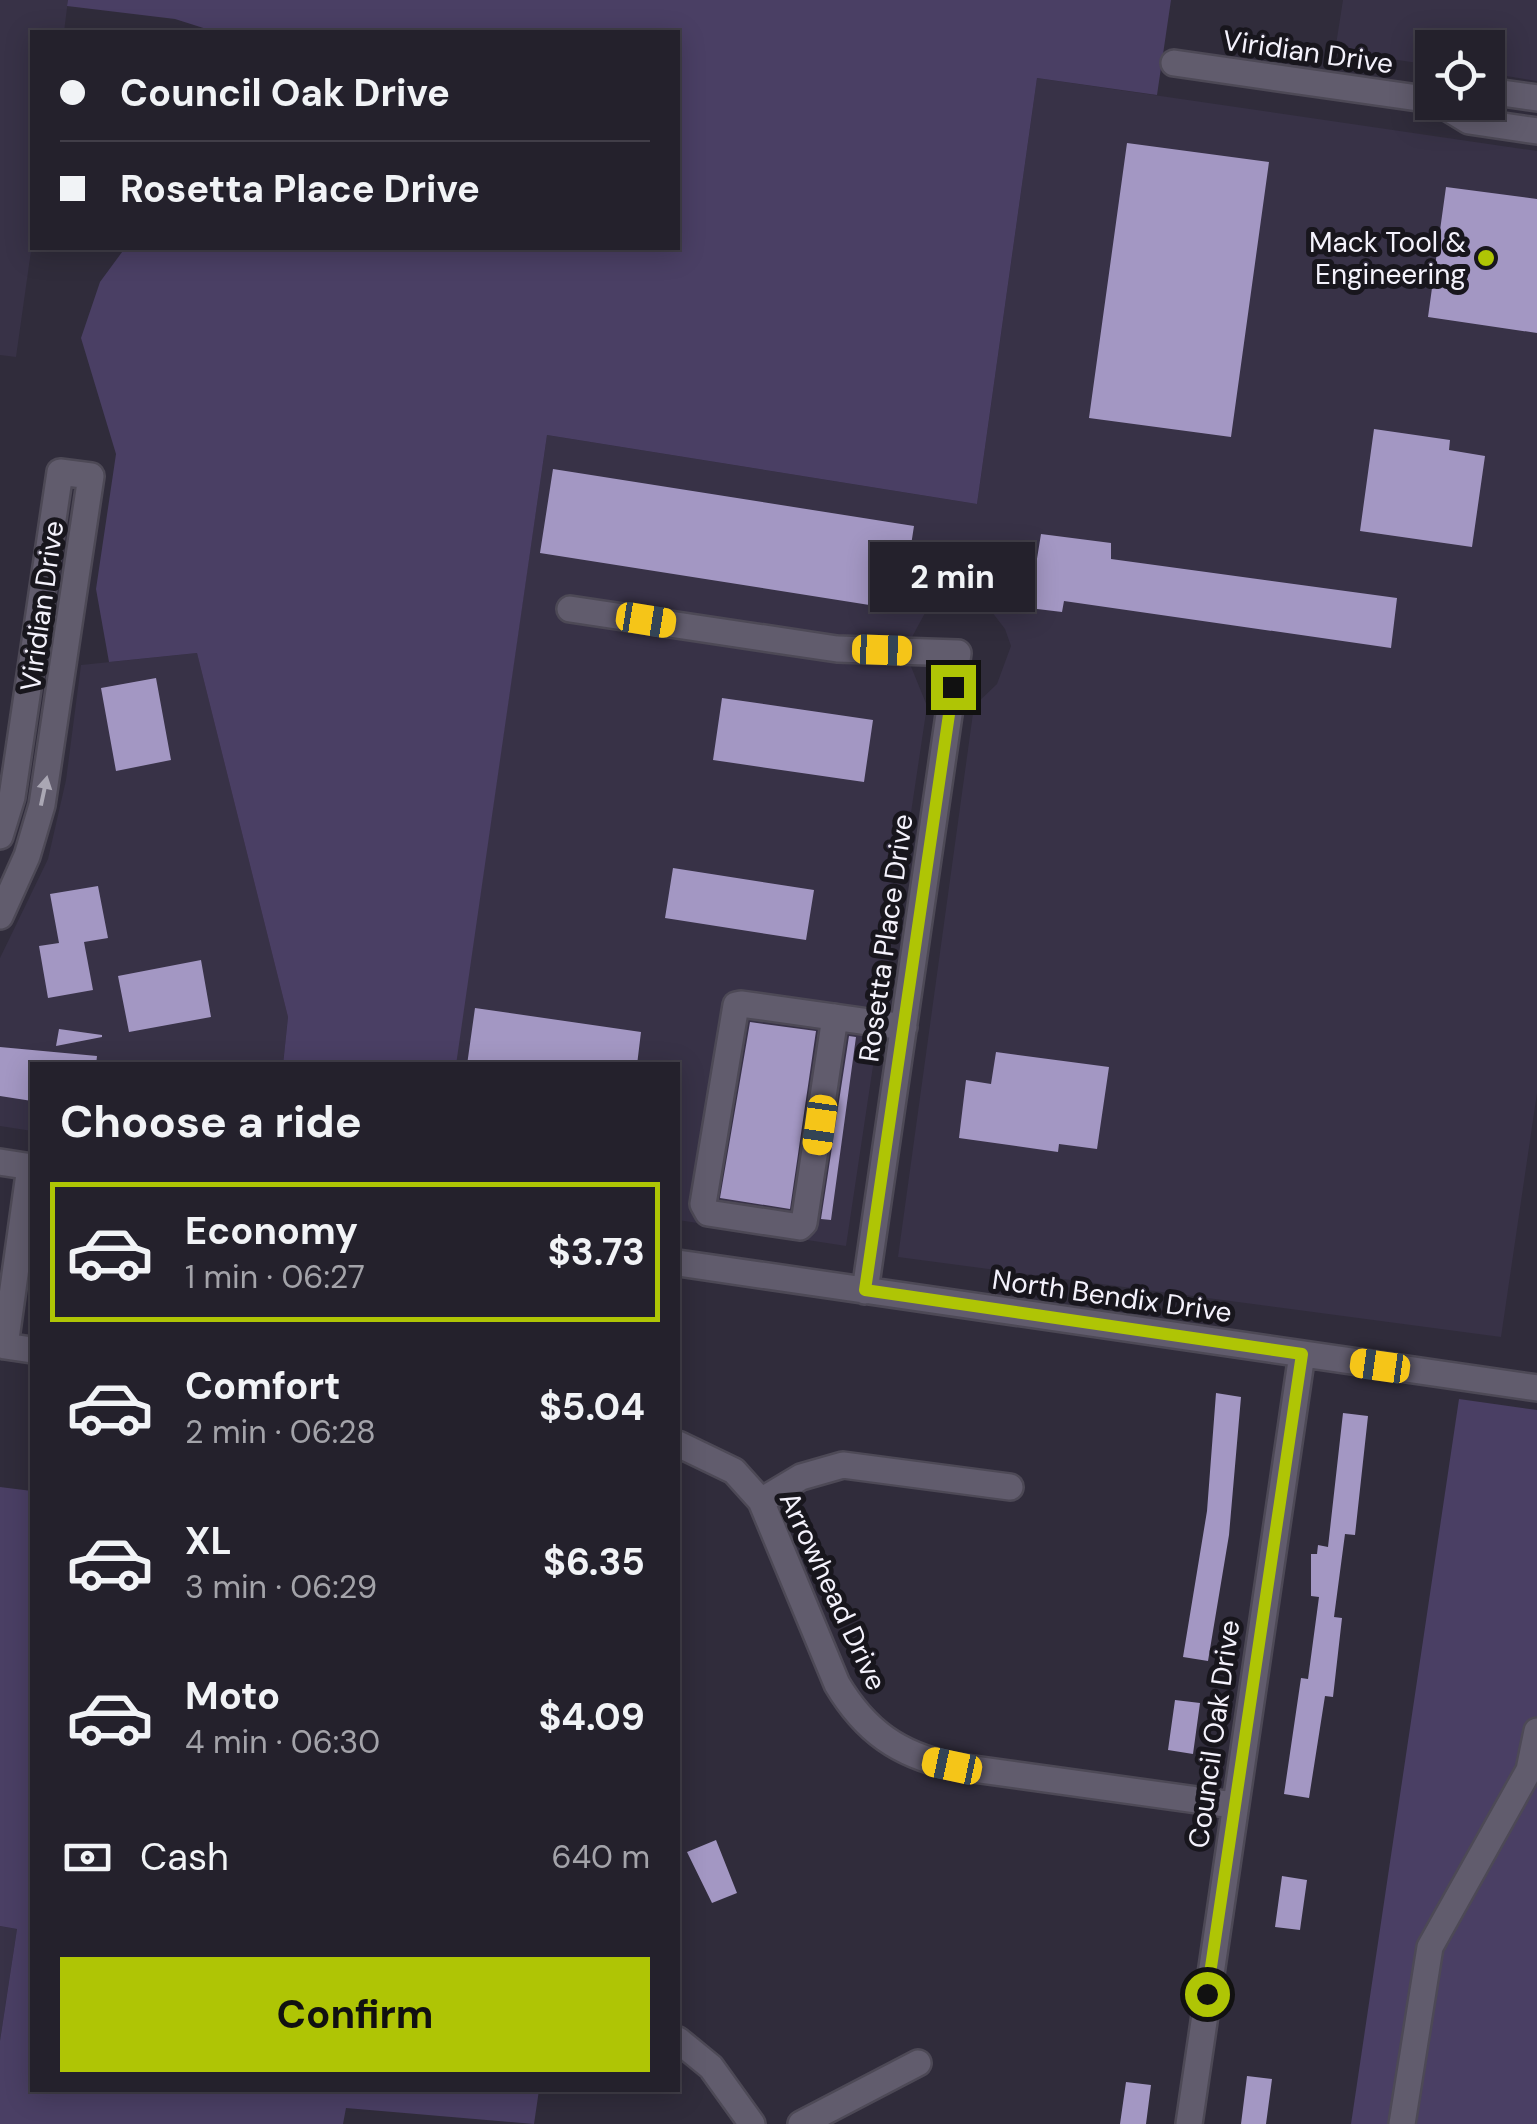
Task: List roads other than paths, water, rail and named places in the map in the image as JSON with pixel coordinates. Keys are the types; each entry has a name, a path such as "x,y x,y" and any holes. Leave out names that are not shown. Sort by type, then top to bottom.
{"street":[{"name":"Viridian Drive","path":"1174,63 1415,98"},
{"path":"1505,93 1537,98"},
{"name":"Viridian Drive","path":"1467,120 1537,132"},
{"name":"Viridian Drive","path":"0,916 34,828 50,765 91,476 60,472 3,828"},
{"name":"Rosetta Place Drive","path":"570,610 837,648 958,653 865,1290"},
{"path":"3,828 34,828"},
{"path":"835,1018 804,1222 800,1227 708,1212 704,1204 736,1005 904,1027"},
{"path":"0,1162 30,1167"},
{"path":"30,1180 5,1346 30,1350"},
{"name":"North Bendix Drive","path":"680,1263 1536,1384"},
{"name":"Council Oak Drive","path":"1189,2124 1232,1805 1302,1354"},
{"name":"Arrowhead Drive","path":"680,1445 734,1471 761,1501 837,1684 881,1739 912,1754 952,1766 1232,1805"},
{"path":"761,1501 801,1477 843,1466 1010,1487"},
{"path":"1402,2124 1430,1947 1529,1770 1537,1731"},
{"path":"680,2042 711,2067 752,2124"},
{"path":"801,2124 918,2063"}],"place":[{"name":"Mack Tool & Engineering","path":"1486,258"}]}
